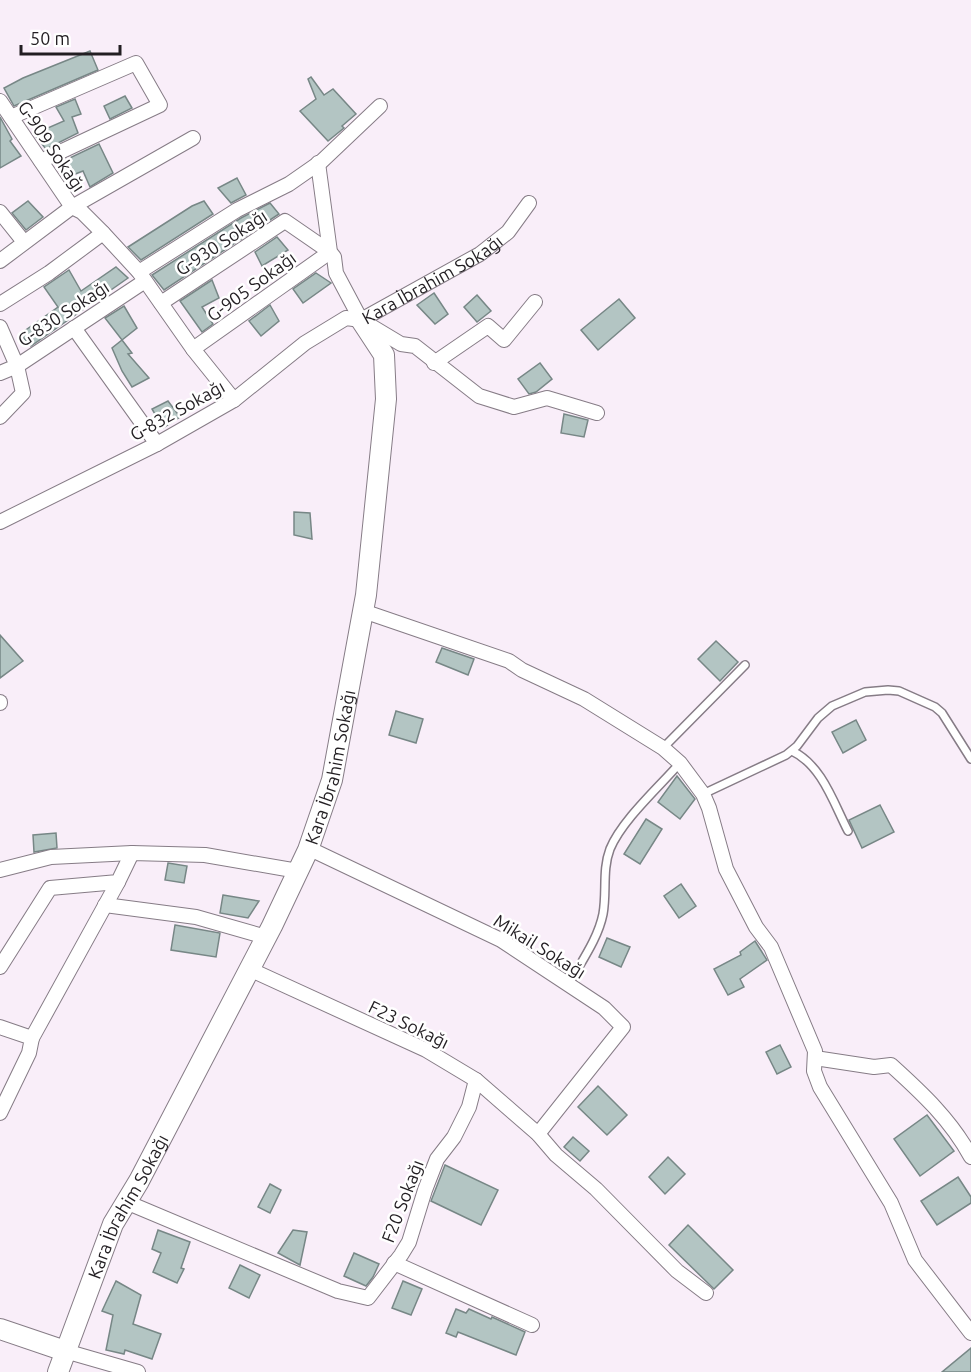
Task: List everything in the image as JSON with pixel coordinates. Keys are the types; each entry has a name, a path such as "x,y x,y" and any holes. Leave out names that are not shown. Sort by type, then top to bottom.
{"street":[{"path":"11,117 136,63 160,105 41,161"},
{"name":"G-909 Sokağı","path":"0,101 72,207 82,212 142,277"},
{"name":"G-830 Sokağı","path":"0,373 17,366 74,328 237,210 289,184 318,163 380,106"},
{"path":"0,261 72,207 193,138"},
{"path":"318,163 330,252 334,257 336,273 361,320 401,345 415,346 479,396 514,407 547,398 597,413"},
{"name":"Kara İbrahim Sokağı","path":"58,1372 112,1224 139,1181 266,938 308,848 332,780 363,611 386,399 384,355 361,320 480,254 508,232 529,203"},
{"path":"0,212 24,242"},
{"name":"G-930 Sokağı","path":"161,303 285,221 330,252"},
{"path":"0,304 50,273 103,233"},
{"name":"G-905 Sokağı","path":"194,349 330,252"},
{"path":"142,277 234,400"},
{"path":"434,363 489,326 504,340 535,302"},
{"name":"G-832 Sokağı","path":"0,522 157,444 234,400 324,330 346,318 361,320"},
{"path":"0,327 4,343 17,366 23,393 0,417"},
{"path":"74,328 157,444"},
{"path":"363,611 509,661 522,670 584,699 663,748 680,763 703,794 726,869 756,927 771,947 815,1052 814,1071 820,1087 891,1203 915,1260 971,1333"},
{"name":"Mikail Sokağı","path":"308,848 501,940 604,1008 623,1027 538,1134"},
{"path":"0,1113 29,1053 32,1038 132,853"},
{"path":"0,870 51,856 132,853 205,855 298,871"},
{"path":"0,967 50,888 118,882"},
{"path":"105,905 196,917 266,938"},
{"name":"F23 Sokağı","path":"249,969 426,1050 476,1080 538,1134"},
{"path":"0,1027 32,1038"},
{"path":"815,1058 874,1067 891,1065 933,1102 963,1142 971,1157"},
{"name":"F20 Sokağı","path":"126,1202 338,1291 368,1298 409,1242 437,1159 454,1137 469,1107 476,1080"},
{"path":"538,1134 556,1155 596,1189 677,1270 706,1293"},
{"path":"394,1263 532,1325"},
{"path":"0,1329 138,1372"}],"lane":[{"path":"663,748 745,664"},
{"path":"703,794 792,751 818,718 832,706 859,694 888,690 899,691 935,707 942,713 971,759"},
{"path":"792,751 804,757 817,771 848,831"},
{"path":"569,984 601,921 605,869 614,841 626,824 680,763"}],"building":[{"path":"90,51 98,70 14,106 4,88"},
{"path":"311,77 324,95 333,89 356,114 328,141 300,111 316,99 308,79"},
{"path":"125,96 132,108 110,119 104,106"},
{"path":"75,99 81,114 72,117 78,133 46,149 34,134 64,121 56,107"},
{"path":"0,117 12,139 10,141 21,156 0,168"},
{"path":"99,144 113,173 90,187 83,171 65,178 57,164"},
{"path":"237,178 246,195 231,203 218,188"},
{"path":"28,201 43,217 26,230 12,213"},
{"path":"204,201 213,214 141,260 128,247 192,206"},
{"path":"270,203 279,214 164,290 152,275 241,218"},
{"path":"277,237 288,250 262,266 255,252"},
{"path":"116,267 128,278 31,346 20,334 58,307 44,287 69,270 81,291"},
{"path":"316,273 331,283 303,303 293,289"},
{"path":"212,280 219,298 202,307 213,324 202,332 180,301"},
{"path":"434,293 448,314 435,324 417,305"},
{"path":"477,295 491,311 477,322 464,307"},
{"path":"619,299 635,318 598,350 581,330"},
{"path":"270,305 279,321 261,336 249,321"},
{"path":"124,306 137,328 122,340 105,318"},
{"path":"122,340 132,353 128,354 149,378 132,387 112,348"},
{"path":"540,363 552,379 536,392 529,394 518,379"},
{"path":"168,401 180,417 163,428 152,409"},
{"path":"564,414 588,420 584,437 561,433"},
{"path":"294,512 310,513 312,539 294,535"},
{"path":"0,635 23,661 0,678"},
{"path":"716,641 738,662 720,681 698,659"},
{"path":"442,648 474,659 468,675 436,662"},
{"path":"396,711 423,719 416,743 389,735"},
{"path":"856,720 866,740 843,753 832,732"},
{"path":"677,776 695,799 680,819 658,802"},
{"path":"880,805 894,832 862,848 849,820"},
{"path":"646,819 662,829 640,864 624,854"},
{"path":"56,833 57,848 34,852 33,835"},
{"path":"168,863 187,866 184,883 165,880"},
{"path":"681,884 696,906 679,918 664,896"},
{"path":"223,895 259,901 248,918 220,913"},
{"path":"175,925 220,933 216,957 171,950"},
{"path":"607,938 630,947 621,967 599,957"},
{"path":"755,941 767,960 740,979 744,987 728,995 714,969 741,955 740,952"},
{"path":"780,1045 791,1067 777,1074 766,1052"},
{"path":"598,1086 627,1115 607,1135 578,1107"},
{"path":"927,1115 954,1151 920,1176 894,1139"},
{"path":"573,1137 589,1151 580,1161 564,1147"},
{"path":"668,1157 685,1174 665,1194 649,1177"},
{"path":"445,1165 498,1190 481,1225 431,1201"},
{"path":"958,1177 971,1197 971,1203 937,1225 921,1201"},
{"path":"270,1184 281,1190 270,1213 258,1207"},
{"path":"688,1225 733,1270 714,1289 669,1245"},
{"path":"158,1230 190,1242 181,1268 184,1269 177,1283 153,1272 161,1253 152,1249"},
{"path":"293,1230 307,1232 300,1265 278,1253"},
{"path":"354,1253 379,1264 366,1286 344,1276"},
{"path":"240,1265 260,1275 249,1298 229,1288"},
{"path":"116,1281 141,1295 133,1324 161,1334 152,1359 125,1350 124,1354 106,1350 113,1315 102,1311"},
{"path":"403,1281 422,1289 411,1315 392,1308"},
{"path":"456,1309 466,1313 469,1309 525,1332 516,1355 458,1332 456,1337 446,1333"},
{"path":"971,1348 971,1372 942,1372"}]}
